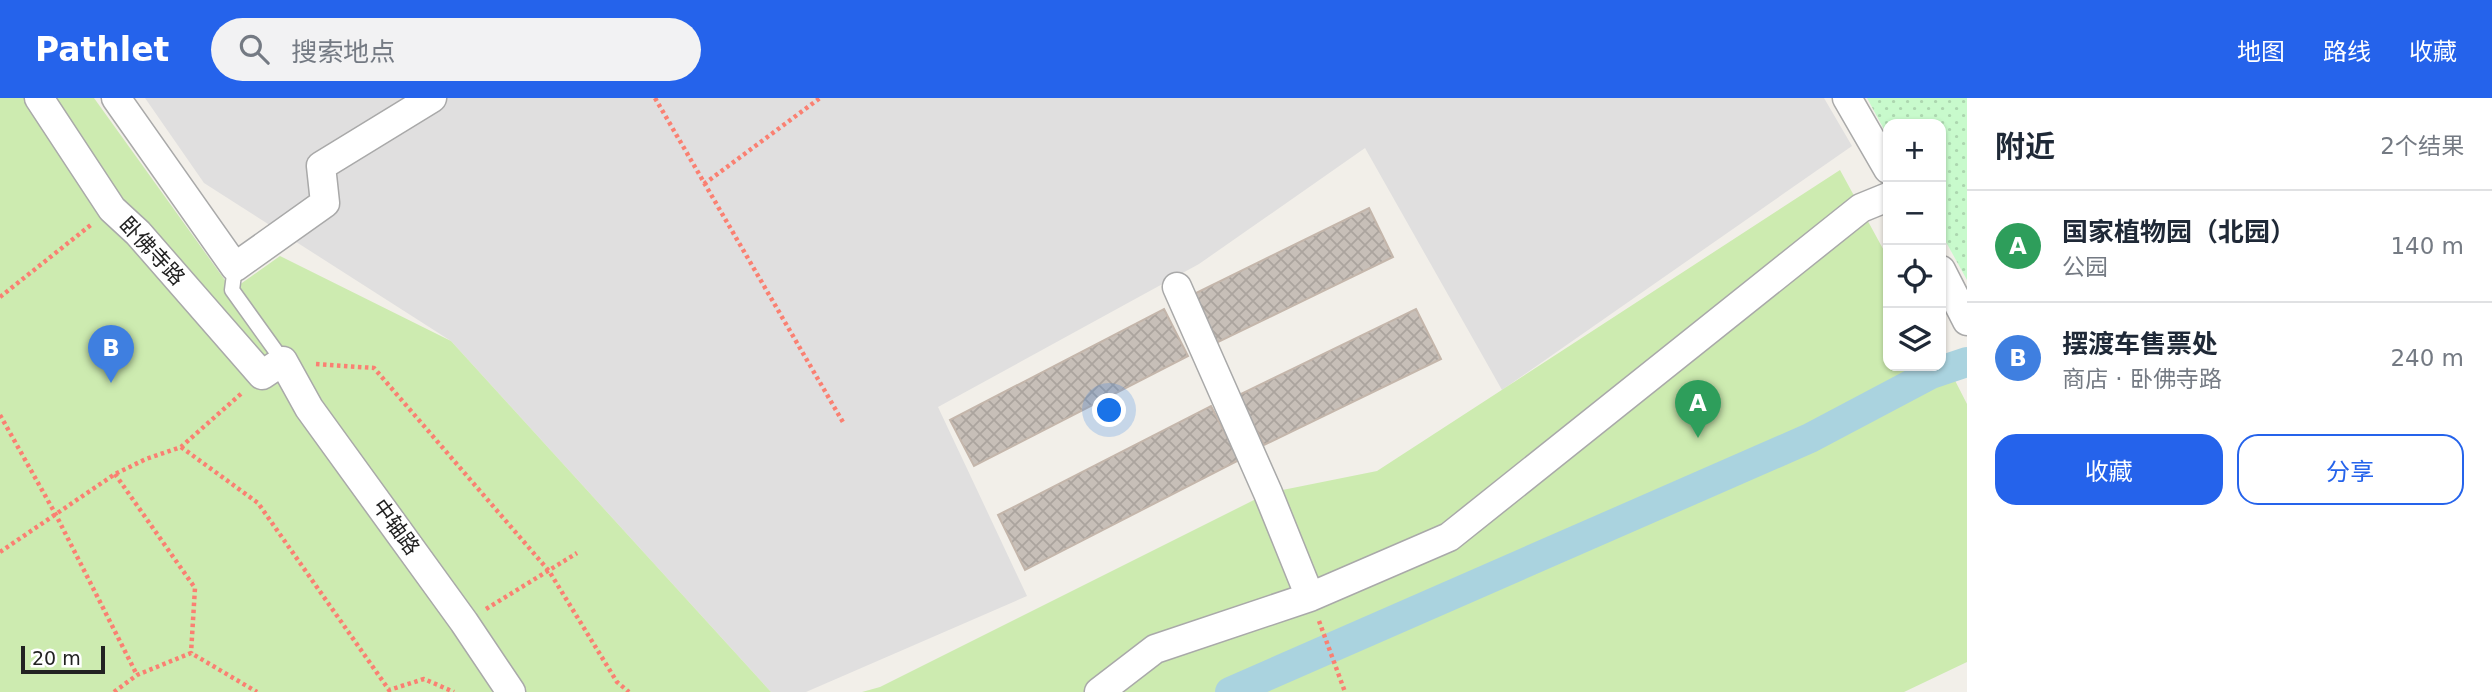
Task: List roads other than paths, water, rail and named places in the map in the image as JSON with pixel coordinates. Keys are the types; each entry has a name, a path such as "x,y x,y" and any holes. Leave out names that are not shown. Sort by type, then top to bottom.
{"street":[{"name":"卧佛寺路","path":"38,98 112,208 273,368"},
{"path":"116,98 235,267 325,202 321,166 432,98"},
{"path":"1847,98 1883,160"},
{"path":"1099,692 1155,649 1310,597 1449,537 1861,208 1883,199"},
{"path":"1946,279 1963,308"},
{"path":"1177,288 1268,493 1310,597"},
{"name":"中轴路","path":"273,368 309,408 464,622 511,692"}],"lane":[{"path":"235,267 232,290 273,368"}],"waterway":[{"path":"1230,692 1810,438 1931,374 1967,362"}],"place":[{"name":"摆渡车售票处","path":"111,383"},
{"name":"国家植物园（北园）","path":"1698,438"}]}
